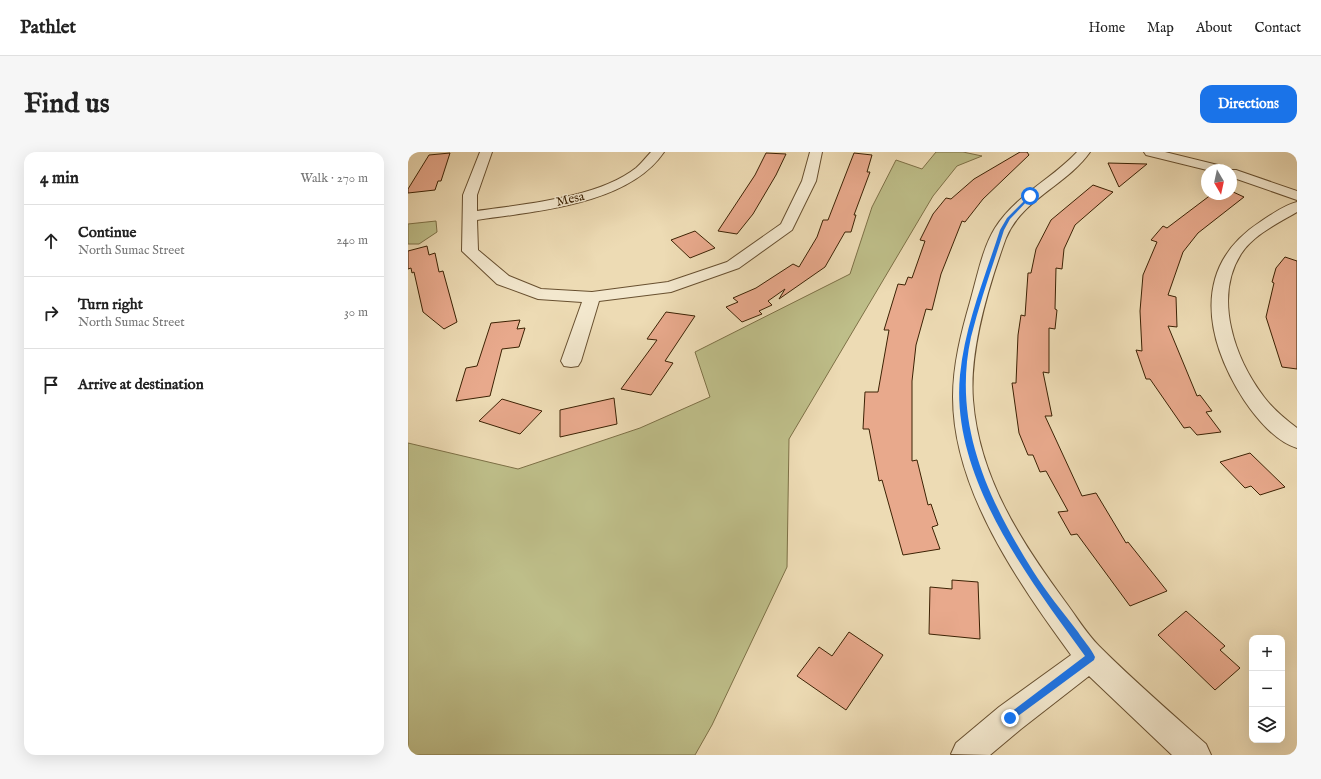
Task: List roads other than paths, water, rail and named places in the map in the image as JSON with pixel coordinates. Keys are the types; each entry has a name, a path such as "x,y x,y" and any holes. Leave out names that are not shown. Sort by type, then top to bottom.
{"street":[{"path":"486,152 470,195 470,251 503,280 538,294 592,297 672,287 733,265 787,227 809,181 816,152"},
{"name":"Mesa","path":"470,217 562,200 610,188 641,172 658,152"},
{"path":"1084,152 1064,173 1022,203 1008,218 1002,230 968,337 963,376 962,400 970,447 988,499 1031,575 1091,657 1162,726 1195,755"},
{"path":"1150,152 1201,165"},
{"path":"1237,175 1297,196"},
{"path":"1297,206 1264,227 1236,250 1230,259 1225,273 1220,302 1222,325 1227,346 1245,384 1266,413 1297,440"},
{"path":"571,361 592,297"},
{"path":"967,754 1010,718 1091,657"}]}
